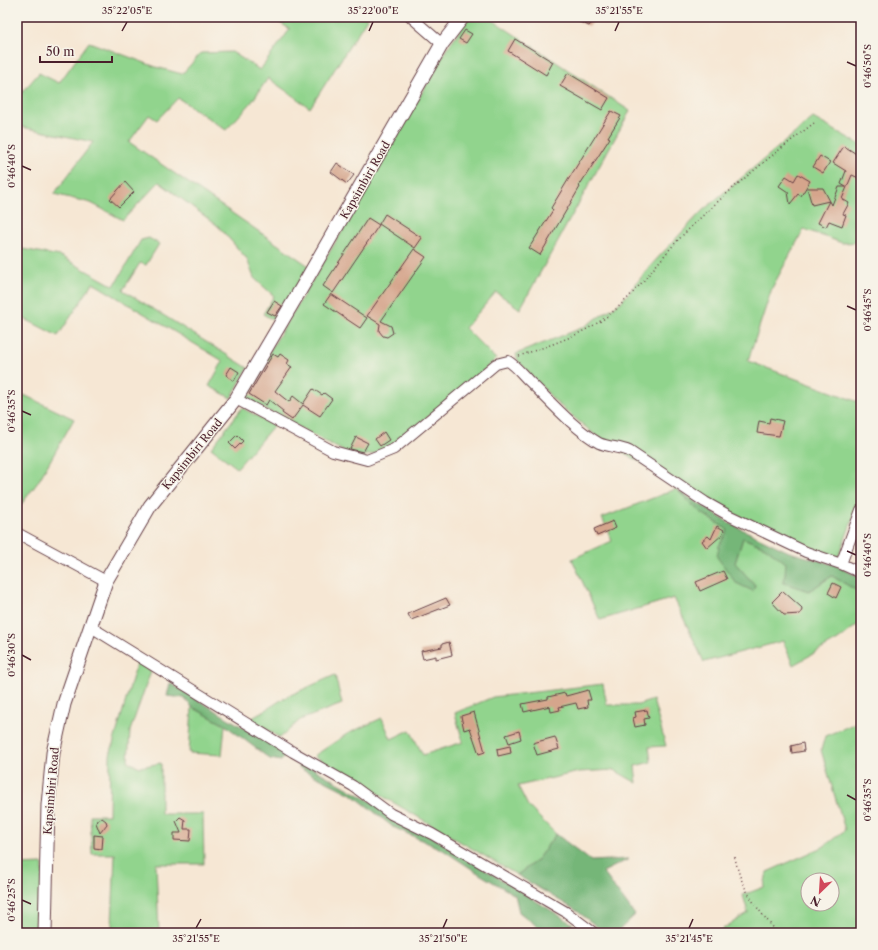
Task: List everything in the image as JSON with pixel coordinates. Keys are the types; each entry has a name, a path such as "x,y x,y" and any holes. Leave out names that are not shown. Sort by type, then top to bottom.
{"street":[{"path":"411,17 442,44"},
{"name":"Kapsimbiri Road","path":"45,933 48,805 53,753 64,704 106,581 150,506 236,399 306,282 442,44 463,17"},
{"path":"236,399 333,451 367,460 394,449 496,364 508,361 518,368 525,377 568,418 601,444 619,447 629,451 705,502 749,526 806,552 841,564 861,573"},
{"path":"841,564 861,510"},
{"path":"17,533 106,581"},
{"path":"91,627 293,752 353,786 391,814 432,834 559,908 594,933"}],"path":[{"path":"508,361 583,332 619,308 636,292 661,258 702,216 736,185 814,123"},
{"path":"735,857 737,871 746,892 760,912 778,933"}],"green space":[{"path":"270,17 368,17 310,108 268,78 251,103 226,130 178,98 157,120 149,115 129,142 309,266 275,321 263,314 274,296 254,278 247,259 218,226 159,182 123,220 91,203 54,194 93,142 17,126 17,98 39,73 59,83 89,42 156,67 182,74 201,53 232,52 260,70 290,29"},
{"path":"469,17 488,17 630,111 520,309 496,292 465,328 496,359 457,395 394,443 374,454 361,456 345,452 242,397 349,220 448,47"},
{"path":"813,118 861,145 861,242 842,243 804,229 772,288 748,361 861,403 861,497 838,558 805,547 728,511 601,440 557,403 518,361 516,354 584,327 621,302 653,263 702,211"},
{"path":"149,238 159,244 146,265 140,263 123,290 248,368 231,398 209,386 223,361 93,283 58,336 23,318 17,317 17,248 60,256 114,286 141,240"},
{"path":"24,395 74,419 38,482 17,510 17,411"},
{"path":"242,408 274,425 237,468 211,448"},
{"path":"676,489 699,511 728,530 719,546 753,591 755,585 735,563 743,538 765,547 787,563 784,583 809,591 832,576 861,593 861,622 838,640 793,665 783,641 704,662 674,598 600,620 572,559 612,541 602,518"},
{"path":"676,489 731,524 789,552 835,565 861,578 861,593 832,576 809,591 784,583 786,563 765,547 743,538 735,563 755,585 753,591 736,583 717,557 719,546 728,530 699,511"},
{"path":"137,662 151,671 130,731 128,762 140,767 161,763 161,814 203,814 204,864 156,864 159,933 113,933 112,924 115,854 92,854 90,815 109,815 110,755"},
{"path":"335,675 342,704 300,720 280,738 251,719 286,697"},
{"path":"170,683 287,754 281,761 270,759 225,725 192,707 184,698 167,696"},
{"path":"603,684 607,705 638,705 653,700 666,746 649,747 651,762 635,766 637,783 614,770 579,772 518,786 528,806 556,834 536,861 517,875 314,756 347,734 382,718 391,739 410,730 423,755 463,742 455,713 493,697"},
{"path":"192,707 225,725 222,755 189,753"},
{"path":"861,721 861,933 716,933 748,913 743,895 764,887 767,872 823,847 845,830 821,750 825,736"},
{"path":"300,761 428,834 573,924 560,930 543,931 519,912 515,895 443,850 393,827 353,795 299,768"},
{"path":"556,834 591,861 629,859 603,872 635,915 616,933 605,933 577,911 517,875 536,861"},
{"path":"43,864 42,933 17,933 17,865"}],"building":[{"path":"597,18 589,26 574,19"},
{"path":"465,30 472,34 466,43 459,39"},
{"path":"515,39 553,62 546,75 508,51"},
{"path":"568,73 609,98 602,110 560,86"},
{"path":"611,111 621,116 608,137 610,138 579,186 580,187 540,255 529,248 553,210 551,208"},
{"path":"844,146 861,157 861,179 852,175 842,199 849,203 843,214 846,215 842,226 829,221 826,227 818,223 829,201 812,205 807,188 823,188 832,205 839,187 846,187 841,184 846,171 833,163"},
{"path":"820,156 830,162 823,173 813,167"},
{"path":"337,163 354,175 347,184 331,172"},
{"path":"798,174 810,181 801,196 798,194 790,204 788,192 779,186 786,176 794,181"},
{"path":"125,182 134,192 119,207 110,199"},
{"path":"385,214 422,238 415,248 379,224"},
{"path":"368,218 379,225 333,293 323,286"},
{"path":"414,249 426,257 381,321 391,326 393,333 387,337 383,336 379,331 380,324 367,316"},
{"path":"331,294 367,318 360,328 324,304"},
{"path":"274,301 282,306 275,316 267,312"},
{"path":"273,354 278,357 280,354 289,360 287,364 292,367 275,391 289,402 293,396 303,404 313,389 322,395 324,393 332,399 320,416 303,405 292,420 282,413 283,411 269,400 266,405 249,394"},
{"path":"231,367 239,372 234,381 226,375"},
{"path":"770,418 783,421 779,436 757,433 759,421 769,423"},
{"path":"384,432 389,440 380,446 375,439"},
{"path":"237,435 243,441 235,449 229,443"},
{"path":"356,437 368,443 363,452 350,449"},
{"path":"613,521 616,528 597,536 594,529"},
{"path":"717,526 724,530 722,535 707,548 702,541 708,536 711,539"},
{"path":"723,571 727,579 700,591 696,582"},
{"path":"833,583 841,587 836,598 828,593"},
{"path":"783,591 801,607 802,610 800,614 784,615 772,602"},
{"path":"446,598 450,605 411,620 408,614"},
{"path":"449,642 452,655 436,659 436,656 423,659 421,651 442,647 442,644"},
{"path":"588,690 591,700 587,700 588,707 578,709 576,703 559,707 560,710 551,712 550,706 524,712 522,704 548,699 548,697 565,693 566,696"},
{"path":"647,710 649,718 644,719 645,725 635,727 633,718 636,717 635,712"},
{"path":"474,712 485,752 479,754 470,728 464,730 461,716"},
{"path":"519,731 521,739 509,743 506,735"},
{"path":"555,737 559,749 537,755 533,743"},
{"path":"803,743 804,751 792,753 791,746"},
{"path":"510,746 511,753 498,756 497,749"},
{"path":"180,817 185,820 184,829 191,829 190,841 174,840 174,833 181,833 176,821"},
{"path":"102,818 107,824 100,833 96,823 97,820"},
{"path":"94,835 103,836 102,849 94,848"}]}
